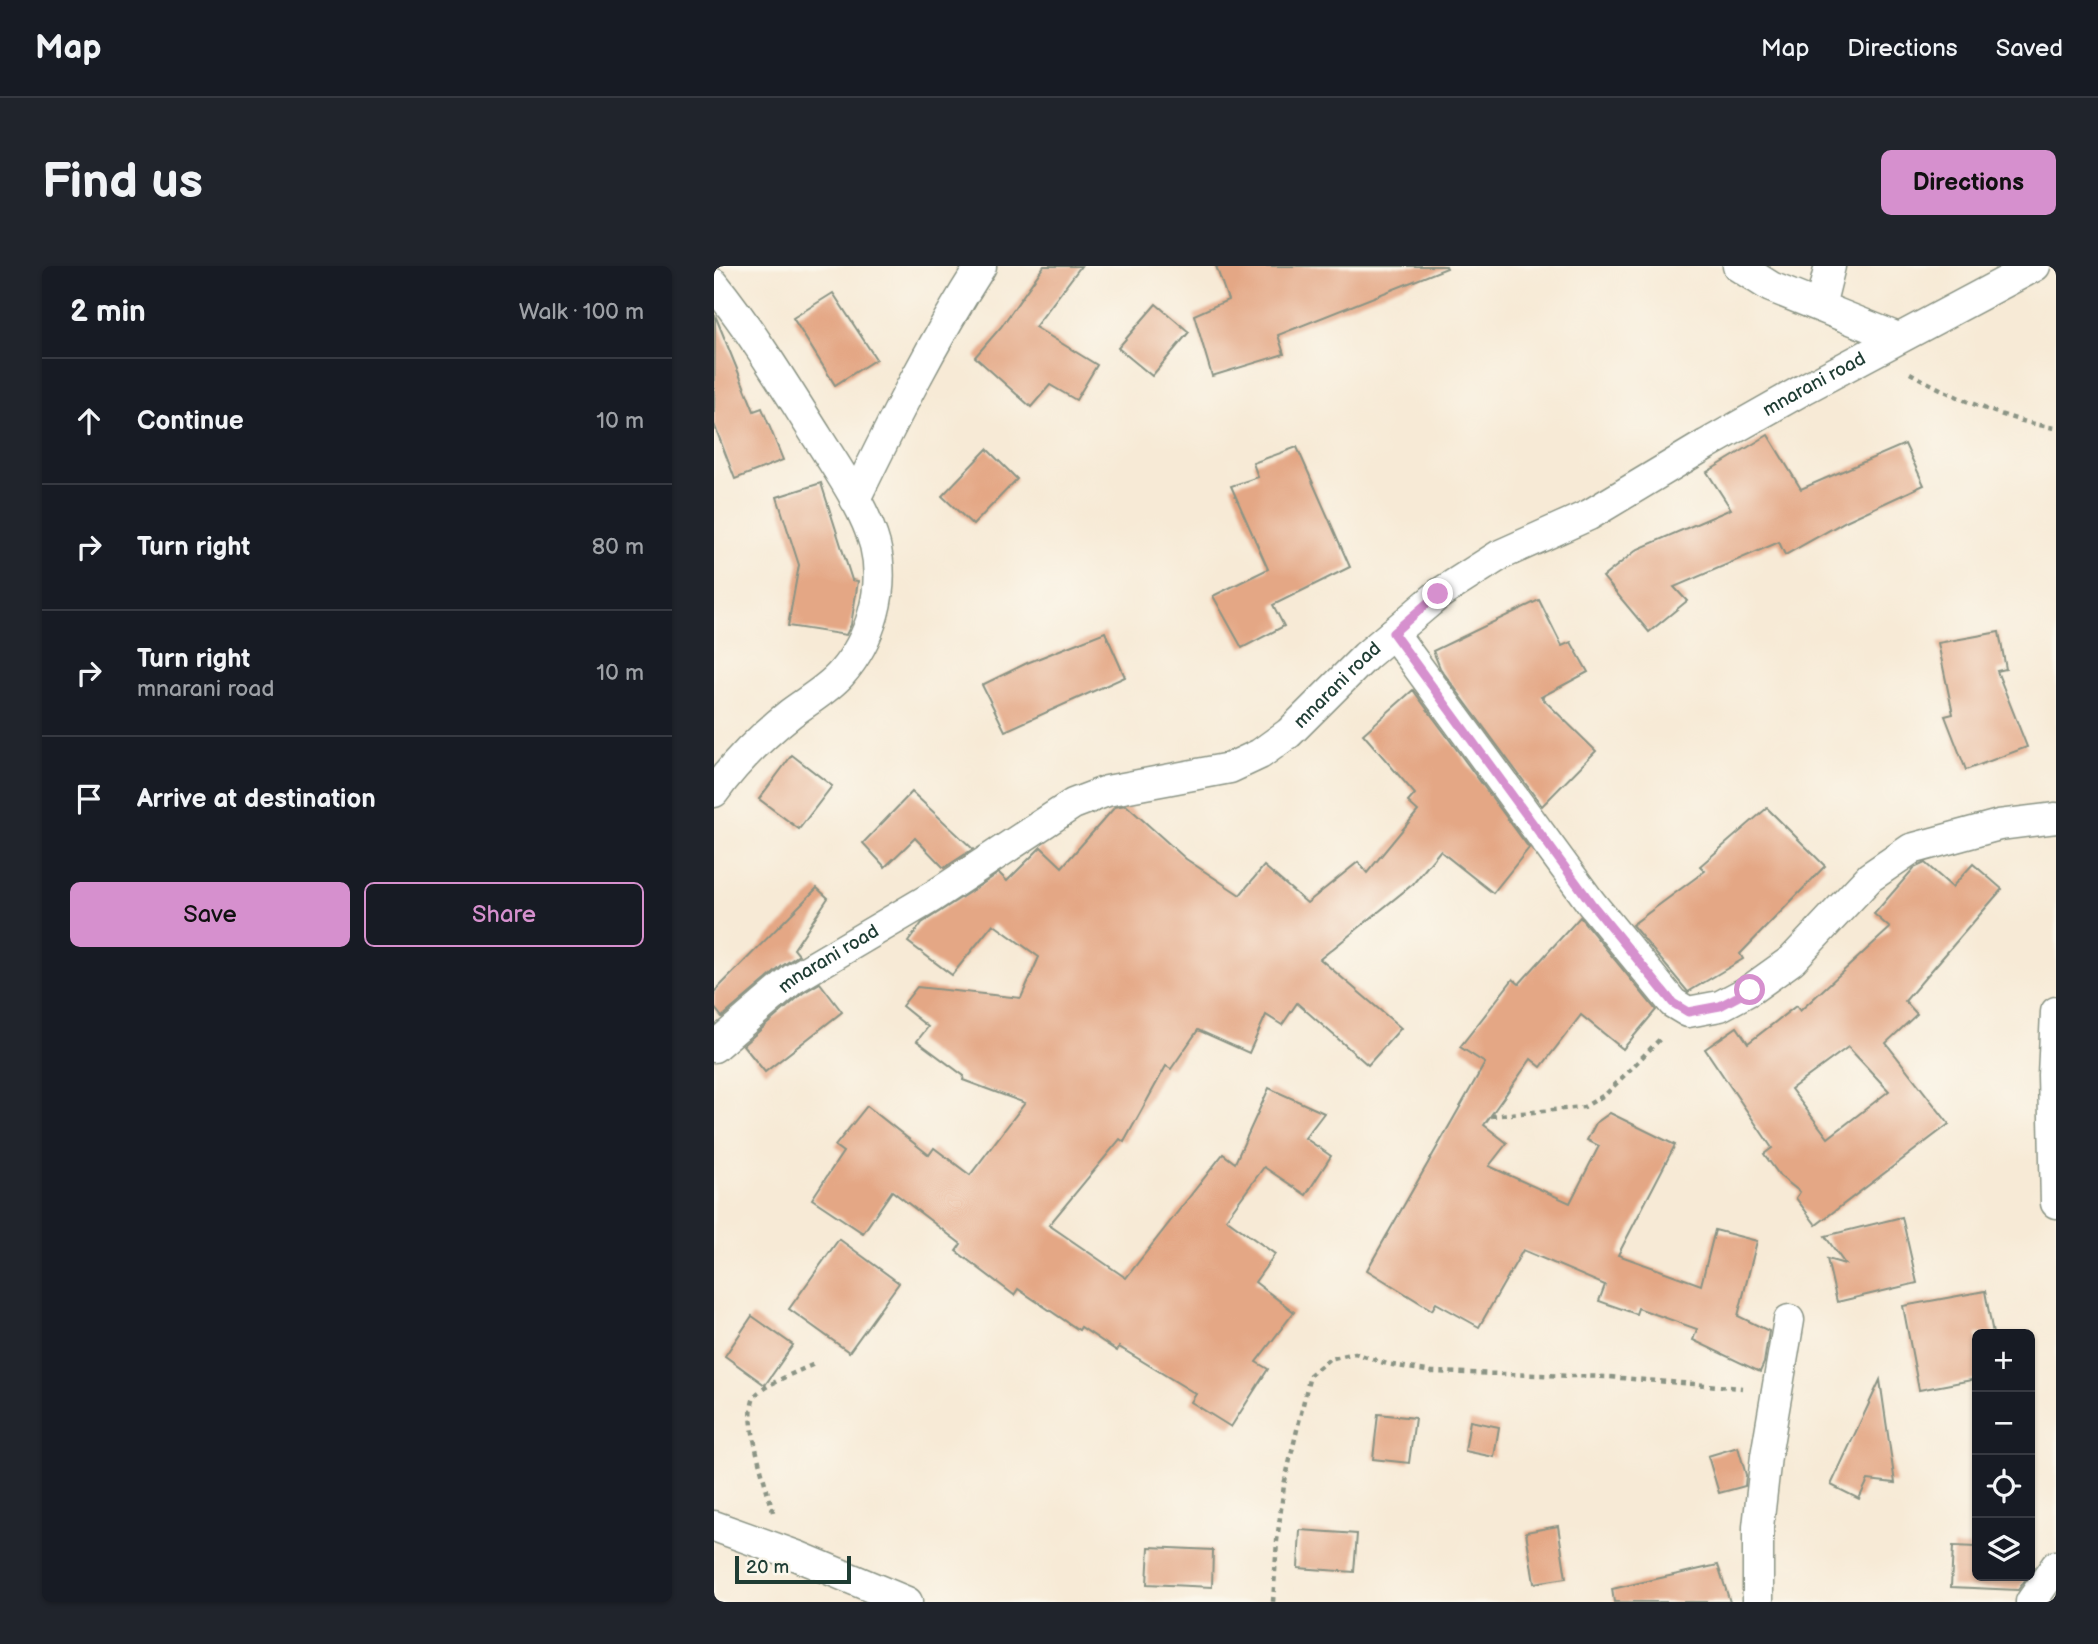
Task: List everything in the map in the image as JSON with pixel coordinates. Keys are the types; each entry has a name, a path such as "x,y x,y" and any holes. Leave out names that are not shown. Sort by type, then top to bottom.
{"street":[{"path":"855,499 915,378 981,266"},
{"path":"1738,266 1772,287 1820,306 1885,345"},
{"path":"1820,306 1830,266"},
{"name":"mnarani road","path":"714,1047 793,979 932,897 1073,804 1107,791 1230,768 1260,754 1289,733 1366,656 1438,594 1500,555 1588,515 1707,444 1885,345 2035,266"},
{"path":"714,284 775,370 855,499 875,545 879,578 872,618 859,650 840,675 750,747 714,792"},
{"path":"1393,633 1591,903 1673,1003 1688,1012 1720,1006 1750,990 1791,960 1870,877 1911,849 1999,825 2056,818"},
{"path":"2056,1012 2053,1075 2056,1203"},
{"path":"1758,1602 1758,1527 1766,1455 1789,1320"},
{"path":"714,1526 797,1556 907,1602"},
{"path":"2031,1602 2056,1566"}],"path":[{"path":"1885,345 1943,391 2034,425 2056,428"},
{"path":"1491,1116 1584,1107 1606,1094 1688,1012"},
{"path":"1273,1602 1277,1541 1287,1473 1310,1376 1329,1359 1355,1353 1387,1364 1432,1372 1609,1377 1778,1391"},
{"path":"797,1556 773,1513 751,1429 750,1410 755,1395 785,1377 817,1363"}],"building":[{"path":"1044,266 1081,266 1035,327 1097,365 1076,400 1050,385 1031,407 975,357 1001,327"},
{"path":"1216,266 1447,268 1278,335 1284,354 1212,376 1194,315 1228,300"},
{"path":"833,293 876,359 835,385 793,318"},
{"path":"1156,304 1189,332 1152,376 1118,348"},
{"path":"715,315 754,411 762,408 783,460 735,479 714,424"},
{"path":"1768,435 1801,489 1905,444 1924,485 1846,521 1785,555 1779,542 1674,587 1687,601 1649,632 1603,577 1638,549 1731,509 1707,472"},
{"path":"1297,447 1350,567 1273,605 1284,626 1242,648 1213,596 1268,569 1231,486 1258,477 1253,463"},
{"path":"987,449 1017,479 973,525 942,496"},
{"path":"821,483 852,580 858,581 851,625 846,635 788,626 799,565 777,497"},
{"path":"1539,600 1562,646 1571,642 1588,672 1541,697 1596,751 1542,806 1440,668 1433,651"},
{"path":"1105,632 1125,677 1005,731 982,685 1027,663"},
{"path":"1999,632 2006,669 1997,671 2027,747 1966,770 1945,716 1953,714 1938,643"},
{"path":"1413,690 1529,848 1493,893 1440,851 1413,884 1320,959 1401,1028 1368,1065 1297,1003 1282,1025 1266,1015 1249,1053 1198,1030 1171,1069 1166,1066 1124,1142 1120,1139 1049,1225 1126,1278 1223,1154 1235,1163 1269,1088 1324,1113 1305,1138 1331,1156 1306,1195 1264,1167 1226,1219 1275,1254 1255,1282 1294,1312 1256,1362 1268,1369 1231,1427 1191,1402 1196,1394 1119,1347 1117,1351 1081,1327 1079,1330 1018,1289 1014,1295 956,1251 961,1244 892,1191 863,1233 812,1199 843,1152 835,1146 867,1106 929,1155 934,1148 970,1175 1025,1103 963,1080 964,1076 917,1041 928,1027 902,1006 917,987 1021,998 1039,957 993,924 952,975 908,942 922,923 999,873 1007,881 1041,847 1062,867 1115,807 1126,805 1186,859 1240,895 1264,866 1307,903 1358,862 1367,873 1418,811 1408,802 1415,794 1363,734"},
{"path":"792,755 832,786 799,829 759,799"},
{"path":"912,792 973,849 944,868 915,838 885,867 863,843"},
{"path":"1767,808 1825,866 1740,954 1743,959 1688,992 1632,925 1705,871 1700,866"},
{"path":"1925,863 1952,887 1973,864 2002,889 1905,1001 1917,1014 1886,1043 1949,1124 1816,1225 1796,1198 1800,1192 1780,1176 1764,1154 1772,1148 1705,1049 1737,1027 1748,1043 1796,1006 1800,1011 1890,928 1874,914 1914,868","holes":["1848,1047 1889,1091 1828,1138 1791,1089"]},
{"path":"817,888 828,898 794,949 799,955 722,1017 714,1007 714,992"},
{"path":"1580,917 1656,1010 1623,1049 1581,1015 1541,1067 1531,1059 1484,1125 1507,1143 1489,1166 1570,1203 1599,1146 1587,1140 1596,1123 1610,1113 1675,1145 1618,1255 1701,1285 1715,1230 1757,1241 1738,1316 1769,1331 1760,1372 1693,1340 1697,1329 1638,1308 1636,1314 1599,1301 1605,1285 1523,1250 1479,1327 1436,1303 1432,1310 1367,1270 1485,1063 1460,1047 1513,979 1519,984"},
{"path":"820,983 842,1012 765,1072 743,1045 803,993"},
{"path":"1902,1217 1917,1283 1837,1302 1827,1259 1845,1264 1825,1236"},
{"path":"839,1239 899,1283 849,1352 789,1309"},
{"path":"1985,1291 1992,1329 1972,1329 1972,1380 1919,1390 1903,1306"},
{"path":"752,1316 793,1345 765,1385 725,1356"},
{"path":"1880,1380 1895,1483 1868,1480 1859,1499 1831,1485"},
{"path":"1378,1414 1415,1418 1409,1463 1373,1459"},
{"path":"1470,1421 1499,1427 1494,1457 1465,1451"},
{"path":"1738,1447 1746,1475 1745,1486 1719,1493 1708,1456"},
{"path":"1558,1526 1566,1578 1534,1583 1526,1532"},
{"path":"1300,1530 1357,1534 1354,1572 1298,1568"},
{"path":"1953,1546 1972,1547 1972,1581 2024,1581 2018,1590 1951,1587"},
{"path":"1149,1547 1213,1550 1212,1587 1147,1584"},
{"path":"1718,1565 1730,1602 1614,1602 1612,1589"}],"route":[{"path":"1438,594 1393,633 1591,903 1673,1003 1688,1012 1720,1006 1750,990"}]}
